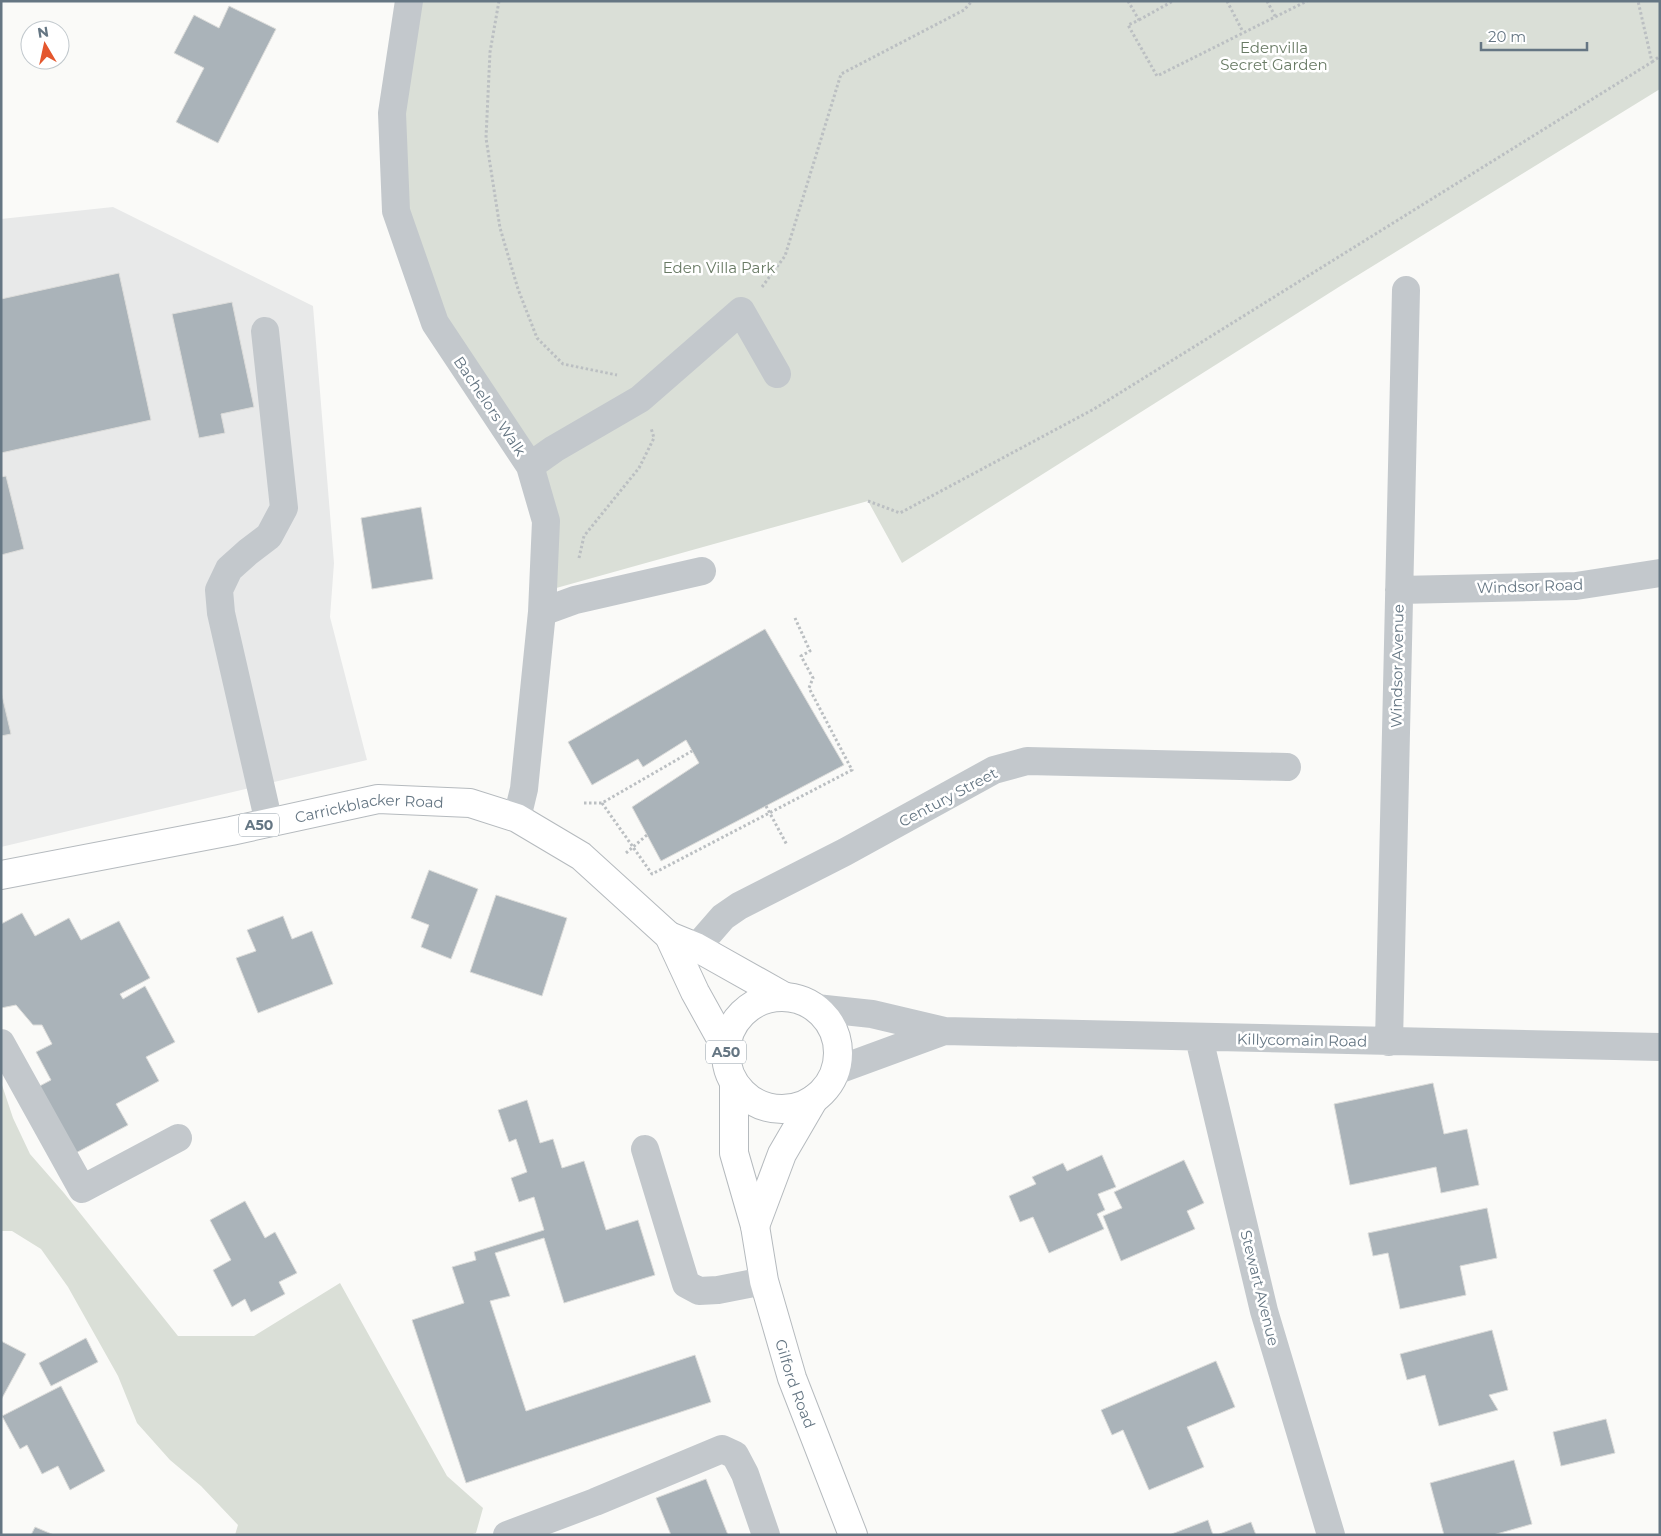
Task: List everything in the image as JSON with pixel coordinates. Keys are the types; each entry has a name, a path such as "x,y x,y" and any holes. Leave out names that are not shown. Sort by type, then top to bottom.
{"main road":[{"name":"Carrickblacker Road","path":"1,874 269,823 378,799 470,803 517,818 581,856 689,955 785,997"},
{"name":"A50","path":"689,955 726,1048"},
{"name":"A50","path":"785,997 801,1000 816,1008 828,1020 836,1036 838,1054 835,1071 826,1087 814,1099 798,1107 780,1109 763,1106 747,1097 734,1083 727,1066 726,1048 730,1030 740,1015 753,1005 768,999 785,997"},
{"name":"Gilford Road","path":"734,1083 734,1153 755,1226 764,1281 792,1378 853,1535"},
{"name":"Gilford Road","path":"755,1226 782,1154 814,1099"}],"street":[{"name":"Bachelors Walk","path":"409,1 392,113 396,212 435,323 530,466 546,521 555,607 524,789 517,818"},
{"name":"Windsor Avenue","path":"1389,1042 1406,290"},
{"path":"530,466 554,449 640,398 741,311 777,374"},
{"path":"265,331 284,508 269,536 229,569 219,590 222,621 269,823"},
{"path":"555,607 702,571"},
{"name":"Windsor Road","path":"1399,590 1576,586 1660,573"},
{"name":"Century Street","path":"689,955 723,917 739,906 844,852 994,770 1027,761 1287,767"},
{"name":"Killycomain Road","path":"816,1008 872,1014 944,1031 1660,1047"},
{"name":"Killycomain Road","path":"835,1071 944,1031"},
{"name":"Stewart Avenue","path":"1199,1038 1264,1311 1331,1535"},
{"path":"1,1043 82,1189 178,1138"},
{"path":"645,1149 686,1284 699,1291 718,1290 764,1281"},
{"path":"507,1535 596,1502 722,1449 735,1455 745,1474 766,1535"}],"path":[{"path":"498,1 490,52 486,138 500,228 518,289 537,338 563,364 624,376 640,398 654,438 639,468 584,536 555,607"},
{"path":"741,311 750,303 785,256 841,74 964,10 972,1"},
{"path":"1128,1 1139,20"},
{"path":"1173,1 1128,25 1157,76 1307,1"},
{"path":"1267,1 1275,16"},
{"path":"1638,1 1652,62"},
{"path":"1229,2 1243,32"},
{"path":"868,501 900,513 1094,409 1660,56"},
{"path":"602,803 652,874 852,770 809,688 813,678 800,656 810,651 795,618"},
{"path":"584,803 602,803 692,751"},
{"path":"766,806 788,848"},
{"path":"624,855 647,835"}],"shaded area":[{"path":"113,207 313,306 334,563 330,617 367,760 1,847 1,219"}],"green space":[{"name":"Eden Villa Park","path":"409,1 1660,1 1660,89 1342,285 902,563 868,501 542,592 546,521 435,323 396,211"},
{"path":"1,1082 13,1118 30,1154 64,1193 178,1336 254,1336 340,1283 447,1476 483,1508 476,1533 469,1535 235,1535 238,1525 201,1486 170,1460 137,1423 118,1376 68,1287 41,1249 12,1231 1,1231"}],"building":[{"path":"229,6 276,29 218,143 176,122 204,68 174,53 194,15 219,28"},
{"path":"119,273 151,420 1,453 1,299"},
{"path":"232,302 254,407 221,414 225,433 199,438 172,314"},
{"path":"6,476 24,549 1,555 1,477"},
{"path":"421,507 433,579 372,589 361,518"},
{"path":"765,629 844,765 661,861 632,807 699,763 686,740 643,767 638,759 592,785 568,742"},
{"path":"1,691 11,734 1,736"},
{"path":"429,870 478,889 451,959 421,947 429,925 411,918"},
{"path":"496,895 567,918 542,996 470,972"},
{"path":"22,913 35,936 69,918 81,940 119,921 150,978 120,994 123,999 145,986 175,1042 146,1057 159,1081 116,1104 128,1125 72,1155 36,1088 51,1080 36,1052 52,1044 42,1025 33,1025 16,1005 1,1008 1,924"},
{"path":"283,916 292,939 312,931 333,984 258,1013 236,958 256,951 247,930"},
{"path":"1433,1083 1444,1134 1467,1129 1479,1185 1441,1193 1436,1167 1350,1185 1334,1104"},
{"path":"527,1100 540,1143 553,1139 562,1168 584,1161 606,1230 638,1220 655,1275 564,1303 544,1238 495,1253 510,1296 490,1301 526,1411 695,1355 711,1402 466,1483 412,1320 464,1303 452,1267 476,1260 474,1252 544,1230 534,1197 519,1202 511,1178 527,1172 516,1139 509,1142 498,1110"},
{"path":"1102,1155 1116,1187 1098,1194 1105,1210 1097,1214 1104,1229 1049,1253 1033,1217 1020,1222 1009,1196 1036,1184 1032,1177 1063,1163 1067,1171"},
{"path":"1184,1160 1204,1203 1187,1211 1195,1229 1121,1261 1103,1216 1122,1208 1114,1192"},
{"path":"245,1201 265,1238 275,1232 297,1273 279,1282 285,1294 251,1312 245,1299 232,1307 213,1270 231,1260 210,1220"},
{"path":"1487,1208 1497,1258 1460,1266 1466,1295 1400,1309 1388,1253 1373,1256 1368,1233"},
{"path":"1492,1330 1508,1390 1489,1395 1498,1410 1439,1426 1425,1375 1407,1380 1400,1354"},
{"path":"86,1338 98,1362 51,1386 39,1363"},
{"path":"1,1341 26,1354 1,1400"},
{"path":"1216,1361 1235,1407 1187,1427 1204,1467 1149,1490 1123,1430 1112,1435 1101,1410"},
{"path":"61,1386 105,1471 70,1490 58,1466 42,1474 27,1445 20,1449 2,1416"},
{"path":"1606,1419 1615,1453 1561,1466 1553,1432"},
{"path":"1514,1460 1532,1524 1493,1535 1444,1535 1430,1483"},
{"path":"706,1479 728,1535 671,1535 656,1498"},
{"path":"1208,1520 1213,1535 1169,1535"},
{"path":"1251,1522 1256,1535 1217,1535"},
{"path":"35,1527 54,1535 31,1535"}],"park label":[{"name":"Edenvilla Secret Garden","path":"1274,56"}]}
